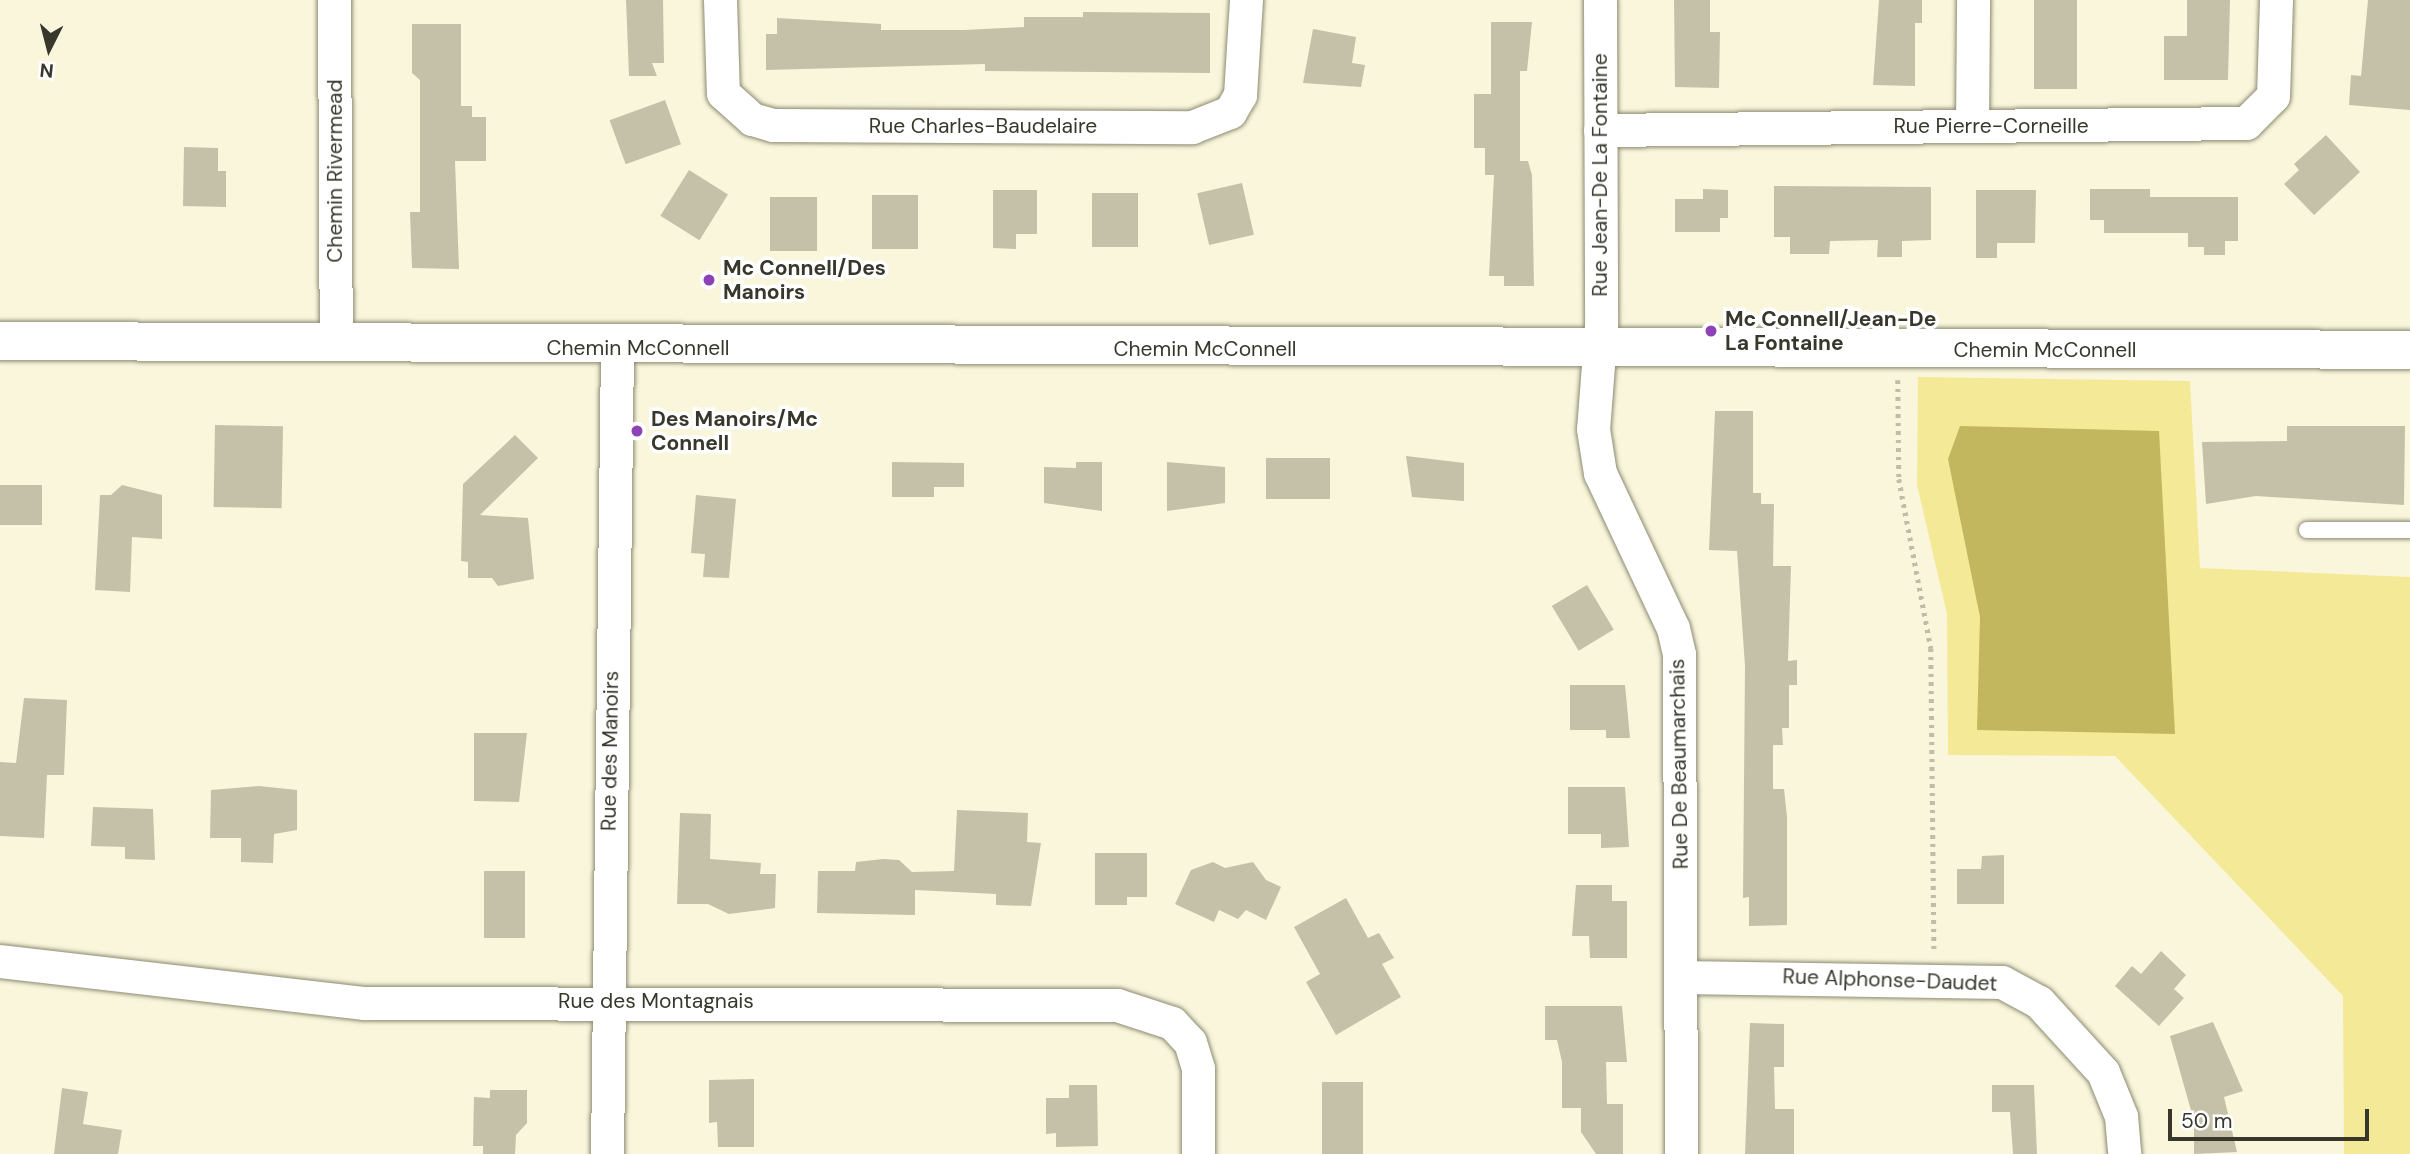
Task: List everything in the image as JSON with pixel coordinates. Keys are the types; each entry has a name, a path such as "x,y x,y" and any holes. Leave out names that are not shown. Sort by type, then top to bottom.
{"street":[{"name":"Chemin Rivermead","path":"334,0 337,342"},
{"name":"Rue Charles-Baudelaire","path":"720,0 723,93 752,119 773,125 1192,127 1230,111 1240,95 1246,0"},
{"name":"Rue Jean-De La Fontaine","path":"1598,350 1600,0"},
{"path":"1972,125 1973,0"},
{"name":"Rue Pierre-Corneille","path":"1600,130 2246,124 2273,96 2276,0"},
{"name":"Chemin McConnell","path":"0,341 337,342 617,348 2410,350"},
{"name":"Rue des Manoirs","path":"607,1154 617,348"},
{"name":"Rue De Beaumarchais","path":"1598,350 1593,429 1600,473 1673,628 1679,654 1681,1154"},
{"name":"Rue des Montagnais","path":"0,961 364,1003 607,1000 1146,1011 1172,1023 1190,1042 1198,1068 1198,1154"},
{"name":"Rue Alphonse-Daudet","path":"1681,977 1934,978 2002,982 2039,1002 2115,1093 2123,1154"}],"lane":[{"path":"2307,530 2410,530"}],"path":[{"path":"1899,350 1899,479 1931,648 1934,978"}],"shaded area":[{"path":"1918,377 2190,381 2200,568 2410,577 2410,1154 2344,1154 2343,996 2115,756 1948,755 1947,614 1917,485"},
{"path":"1960,426 2159,431 2175,734 1977,730 1980,617 1948,459"}],"building":[{"path":"626,0 663,0 664,63 652,63 657,76 629,76"},
{"path":"1674,0 1710,0 1710,32 1720,32 1719,88 1675,87"},
{"path":"1879,0 1922,0 1922,23 1915,23 1915,86 1873,85"},
{"path":"2034,0 2077,0 2077,89 2034,89"},
{"path":"2187,0 2230,0 2228,80 2164,80 2164,36 2187,36"},
{"path":"2368,0 2410,0 2410,110 2349,105 2351,75 2361,76"},
{"path":"1083,12 1210,13 1210,73 985,71 985,64 766,70 766,34 777,34 777,18 881,24 881,30 964,30 1024,27 1024,17 1083,17"},
{"path":"1491,22 1532,22 1527,71 1520,71 1520,161 1528,161 1532,175 1534,286 1504,286 1504,276 1489,276 1494,175 1485,175 1485,148 1474,148 1474,94 1491,94"},
{"path":"412,24 461,24 461,106 472,106 472,117 486,117 486,161 455,161 459,269 412,268 410,212 420,212 420,80 412,73"},
{"path":"1313,29 1356,37 1352,63 1365,65 1361,87 1303,83"},
{"path":"665,100 681,144 626,164 610,120"},
{"path":"2326,135 2360,172 2314,215 2284,184 2299,170 2294,164"},
{"path":"184,147 218,148 218,171 226,171 226,207 183,206"},
{"path":"689,170 728,194 699,240 660,216"},
{"path":"1242,183 1254,235 1209,245 1197,193"},
{"path":"1774,186 1931,187 1931,240 1902,241 1902,257 1877,257 1878,240 1830,241 1829,254 1790,254 1790,237 1774,237"},
{"path":"1703,189 1728,190 1728,218 1720,218 1720,232 1675,232 1675,199 1703,199"},
{"path":"2090,189 2150,189 2150,197 2238,197 2238,241 2225,241 2225,255 2204,255 2204,247 2188,247 2188,233 2104,233 2104,220 2090,220"},
{"path":"993,190 1037,190 1037,234 1016,234 1016,249 993,248"},
{"path":"1976,190 2036,190 2035,243 1997,243 1997,258 1976,258"},
{"path":"1092,193 1138,193 1138,247 1092,247"},
{"path":"872,195 918,195 918,249 872,249"},
{"path":"770,197 817,197 817,251 770,251"},
{"path":"1715,411 1753,411 1753,493 1761,493 1761,504 1774,504 1773,566 1791,566 1788,661 1797,660 1797,685 1789,685 1789,728 1782,728 1783,745 1773,745 1773,789 1784,789 1787,817 1787,925 1749,926 1749,897 1743,898 1745,666 1737,551 1709,550"},
{"path":"215,425 283,426 282,508 214,507"},
{"path":"2287,426 2405,426 2404,505 2256,496 2206,504 2202,442 2287,441"},
{"path":"515,435 538,458 480,515 528,518 534,579 498,586 492,578 468,578 468,562 461,561 463,484"},
{"path":"1406,456 1464,463 1464,501 1412,497"},
{"path":"1266,458 1330,458 1330,499 1266,499"},
{"path":"892,462 964,463 964,487 934,487 934,497 892,497"},
{"path":"1076,462 1102,462 1102,511 1044,503 1044,467 1076,468"},
{"path":"1167,462 1225,467 1225,503 1167,511"},
{"path":"0,485 42,485 42,525 0,525"},
{"path":"122,485 162,495 162,539 132,537 130,592 95,590 100,495 111,495"},
{"path":"696,495 736,499 729,578 703,577 705,554 691,553"},
{"path":"1587,585 1614,630 1579,651 1552,606"},
{"path":"1570,685 1625,685 1630,738 1606,738 1606,730 1570,730"},
{"path":"24,698 67,700 64,775 47,775 44,838 0,836 0,762 16,763"},
{"path":"474,733 527,733 519,802 474,801"},
{"path":"259,786 297,790 297,830 274,834 273,863 241,862 241,838 210,838 211,790"},
{"path":"1568,787 1625,787 1629,847 1601,848 1601,834 1568,834"},
{"path":"93,807 153,809 155,860 125,859 125,847 91,846"},
{"path":"957,810 1028,813 1027,842 1041,843 1031,906 996,905 996,894 915,890 915,915 817,913 818,871 855,871 856,862 883,859 899,860 912,872 954,871"},
{"path":"680,813 711,814 710,859 761,863 760,874 776,874 775,908 729,914 708,904 677,904"},
{"path":"1095,853 1147,853 1147,897 1127,897 1127,905 1095,905"},
{"path":"2004,855 2004,904 1957,904 1957,869 1981,869 1982,856"},
{"path":"1213,862 1225,868 1253,862 1266,880 1281,887 1266,920 1246,910 1238,919 1219,910 1214,922 1175,904 1191,870"},
{"path":"484,871 525,871 525,938 484,938"},
{"path":"1576,885 1612,885 1612,901 1627,901 1627,958 1590,958 1589,936 1572,936"},
{"path":"1346,898 1368,938 1379,933 1394,958 1382,964 1401,997 1336,1035 1306,982 1320,974 1294,927"},
{"path":"2161,951 2186,975 2174,989 2184,998 2159,1026 2115,986 2132,966 2141,974"},
{"path":"1545,1006 1622,1006 1627,1062 1606,1062 1607,1104 1623,1104 1623,1154 1596,1154 1581,1132 1581,1108 1562,1108 1562,1062 1557,1040 1545,1040"},
{"path":"2213,1022 2243,1091 2224,1097 2237,1152 2194,1154 2194,1121 2170,1036"},
{"path":"1750,1023 1784,1024 1784,1067 1774,1067 1775,1109 1794,1109 1794,1154 1745,1154"},
{"path":"754,1079 754,1147 718,1147 717,1122 709,1123 709,1080"},
{"path":"1322,1082 1363,1082 1363,1154 1322,1154"},
{"path":"1069,1085 1097,1085 1098,1146 1056,1147 1056,1133 1046,1134 1046,1098 1069,1098"},
{"path":"1992,1085 2034,1085 2037,1154 2013,1154 2010,1112 1992,1112"},
{"path":"62,1088 88,1092 83,1124 122,1130 118,1154 54,1154"},
{"path":"490,1090 527,1090 527,1123 516,1135 515,1154 483,1154 483,1146 473,1146 474,1097 490,1098"}],"place":[{"name":"Mc Connell/Des Manoirs","path":"709,280"},
{"name":"Mc Connell/Jean-De La Fontaine","path":"1711,331"},
{"name":"Des Manoirs/Mc Connell","path":"637,431"}]}
